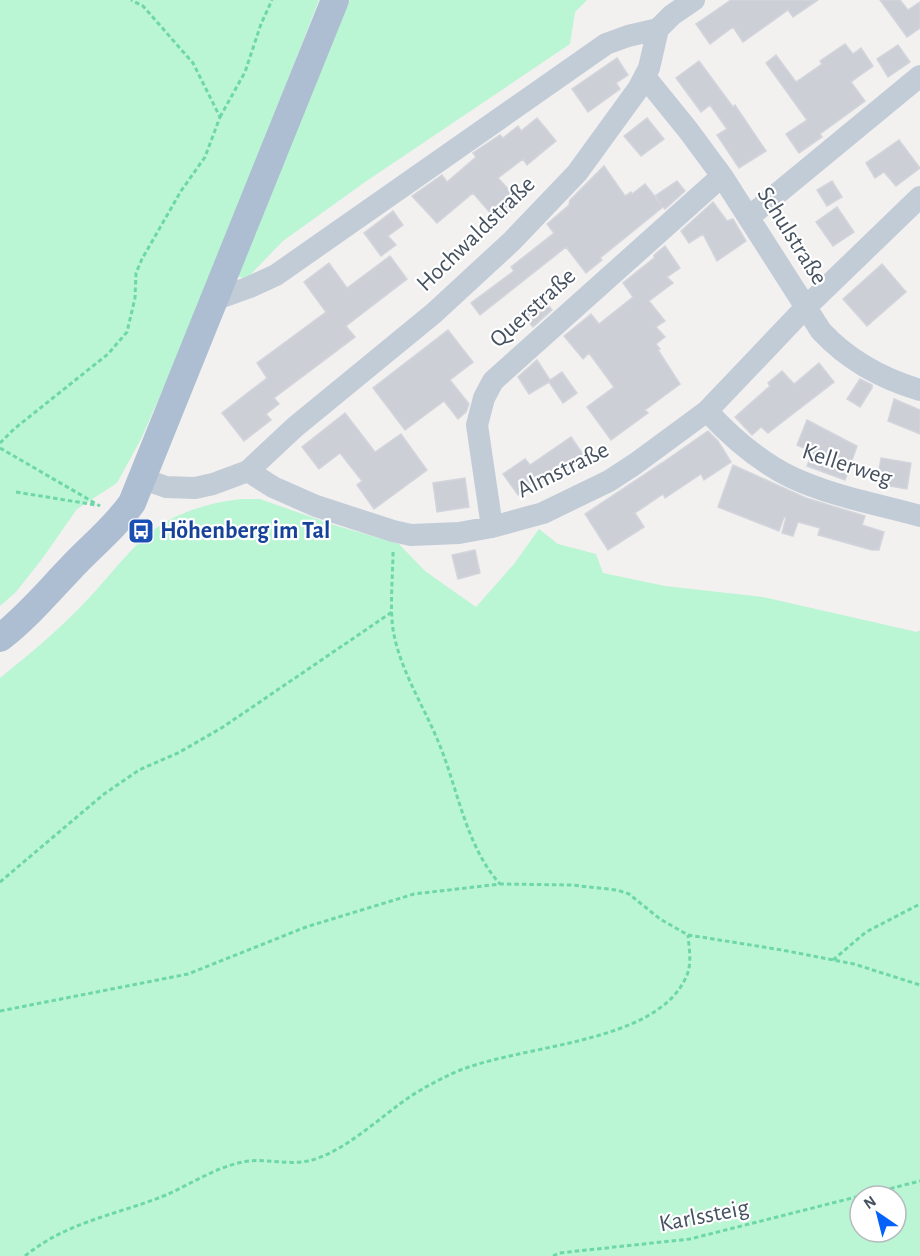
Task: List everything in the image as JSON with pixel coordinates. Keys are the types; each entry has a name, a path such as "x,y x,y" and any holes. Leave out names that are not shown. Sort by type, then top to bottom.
{"main road":[{"path":"0,638 36,607 70,568 109,532 132,502 335,0"}],"street":[{"path":"214,300 276,275 606,44 658,29 672,15 694,0"},
{"name":"Hochwaldstraße","path":"248,471 295,427 463,288 577,173 645,78 658,29"},
{"path":"749,218 920,76"},
{"name":"Schulstraße","path":"645,78 722,176 821,332 833,344 865,366 920,390"},
{"name":"Querstraße","path":"492,527 477,425 484,398 494,381 722,176"},
{"name":"Almstraße","path":"248,471 291,496 411,535 431,535 492,527 543,513 601,485 635,464 707,411 805,308 920,197"},
{"name":"Kellerweg","path":"707,411 741,445 790,477 819,488 920,516"},
{"path":"141,478 166,487 187,489 213,484 248,471"}],"path":[{"path":"131,0 143,6 192,63 220,117"},
{"path":"0,443 14,429 108,354 127,332 135,298 136,273 142,259 180,190 206,156 220,117 245,72 261,24 272,0"},
{"path":"0,448 99,506 16,492"},
{"path":"393,531 393,633 405,672 437,738 452,776 459,804 474,844 489,871 500,884"},
{"path":"0,882 104,794 139,770 178,753 223,727 392,612"},
{"path":"0,1011 188,974 306,927 414,894 500,884 572,885 617,890 629,894 660,919 688,935 854,964 920,985"},
{"path":"833,960 866,932 920,904"},
{"path":"25,1256 40,1244 77,1224 164,1196 221,1168 250,1161 284,1163 309,1161 363,1132 412,1095 449,1075 482,1062 614,1031 642,1020 678,991 687,975 690,959 688,935"},
{"name":"Karlssteig","path":"553,1256 559,1253 690,1239 848,1199"}],"green space":[{"path":"0,0 319,0 203,298 141,439 117,483 77,509 16,592 0,606"},
{"path":"350,0 587,0 575,12 570,44 365,182 283,241 246,279 237,276"},
{"path":"241,499 260,499 331,524 399,544 425,571 476,607 514,564 539,529 558,544 596,554 603,573 665,586 763,597 917,632 920,630 920,1256 0,1256 0,678 67,620 144,538 165,522 202,507"}],"building":[{"path":"731,0 818,0 793,17 788,10 743,42 733,27 710,44 696,24"},
{"path":"880,0 900,0 908,10 920,2 920,28 907,37"},
{"path":"845,44 853,54 861,48 873,66 851,82 865,101 820,134 822,137 799,153 786,134 807,120 766,63 776,55 796,82 822,64 820,61"},
{"path":"898,45 910,62 888,77 877,59"},
{"path":"617,58 628,75 616,83 620,89 588,112 572,89"},
{"path":"699,61 733,107 735,105 766,151 739,168 717,135 727,129 710,105 701,112 676,78"},
{"path":"537,118 556,141 527,165 523,159 498,178 520,202 498,222 473,193 437,223 412,196 442,175 447,182 476,157 473,153 500,135 503,138 518,126 521,131"},
{"path":"647,118 664,139 641,156 624,136"},
{"path":"899,140 920,168 896,186 884,172 875,178 866,163"},
{"path":"604,166 625,196 631,192 632,194 645,184 661,204 655,196 677,181 685,191 600,258 602,260 586,273 566,247 480,315 471,303 514,271 511,267 554,233 547,224 569,205 570,200"},
{"path":"832,181 842,197 827,206 817,190"},
{"path":"713,202 727,221 733,219 746,241 717,261 703,234 689,243 681,231"},
{"path":"837,207 854,232 833,246 816,222"},
{"path":"393,211 403,225 388,236 396,245 381,256 364,233"},
{"path":"665,246 680,268 667,277 673,283 649,301 665,321 656,327 665,337 656,344 660,349 658,350 680,384 645,410 648,413 611,440 587,407 614,387 589,353 583,359 564,336 591,314 599,324 633,297 623,283"},
{"path":"390,256 407,279 346,326 355,337 274,398 279,404 266,414 271,420 244,441 222,413 267,378 257,363 326,312 304,282 329,263 347,288"},
{"path":"882,264 906,292 867,326 843,299"},
{"path":"543,299 552,310 533,327 522,314"},
{"path":"448,330 473,362 450,380 469,404 466,412 458,419 444,401 405,430 373,388"},
{"path":"537,360 550,380 562,372 577,393 563,403 549,382 529,394 518,377"},
{"path":"819,363 834,382 768,433 761,427 752,435 735,417 770,386 768,383 782,371 794,384"},
{"path":"860,379 872,385 872,388 860,407 847,399"},
{"path":"894,399 920,410 920,434 888,421"},
{"path":"345,413 375,452 401,434 427,470 374,509 357,485 362,481 340,453 319,469 302,447"},
{"path":"807,420 857,446 845,480 807,466 813,452 797,445"},
{"path":"708,431 718,441 731,462 704,480 701,474 665,498 663,494 635,513 644,527 608,550 585,514"},
{"path":"571,437 585,457 543,485 540,479 518,495 503,474 525,459 530,465"},
{"path":"881,458 911,463 907,489 877,484"},
{"path":"733,465 806,498 865,516 862,525 884,532 879,550 818,535 820,528 798,522 793,536 782,533 786,518 784,517 779,531 718,507"},
{"path":"465,478 469,507 437,512 433,483"},
{"path":"475,550 480,573 458,579 452,555"}],"place":[{"name":"Höhenberg im Tal","path":"141,531"}]}
